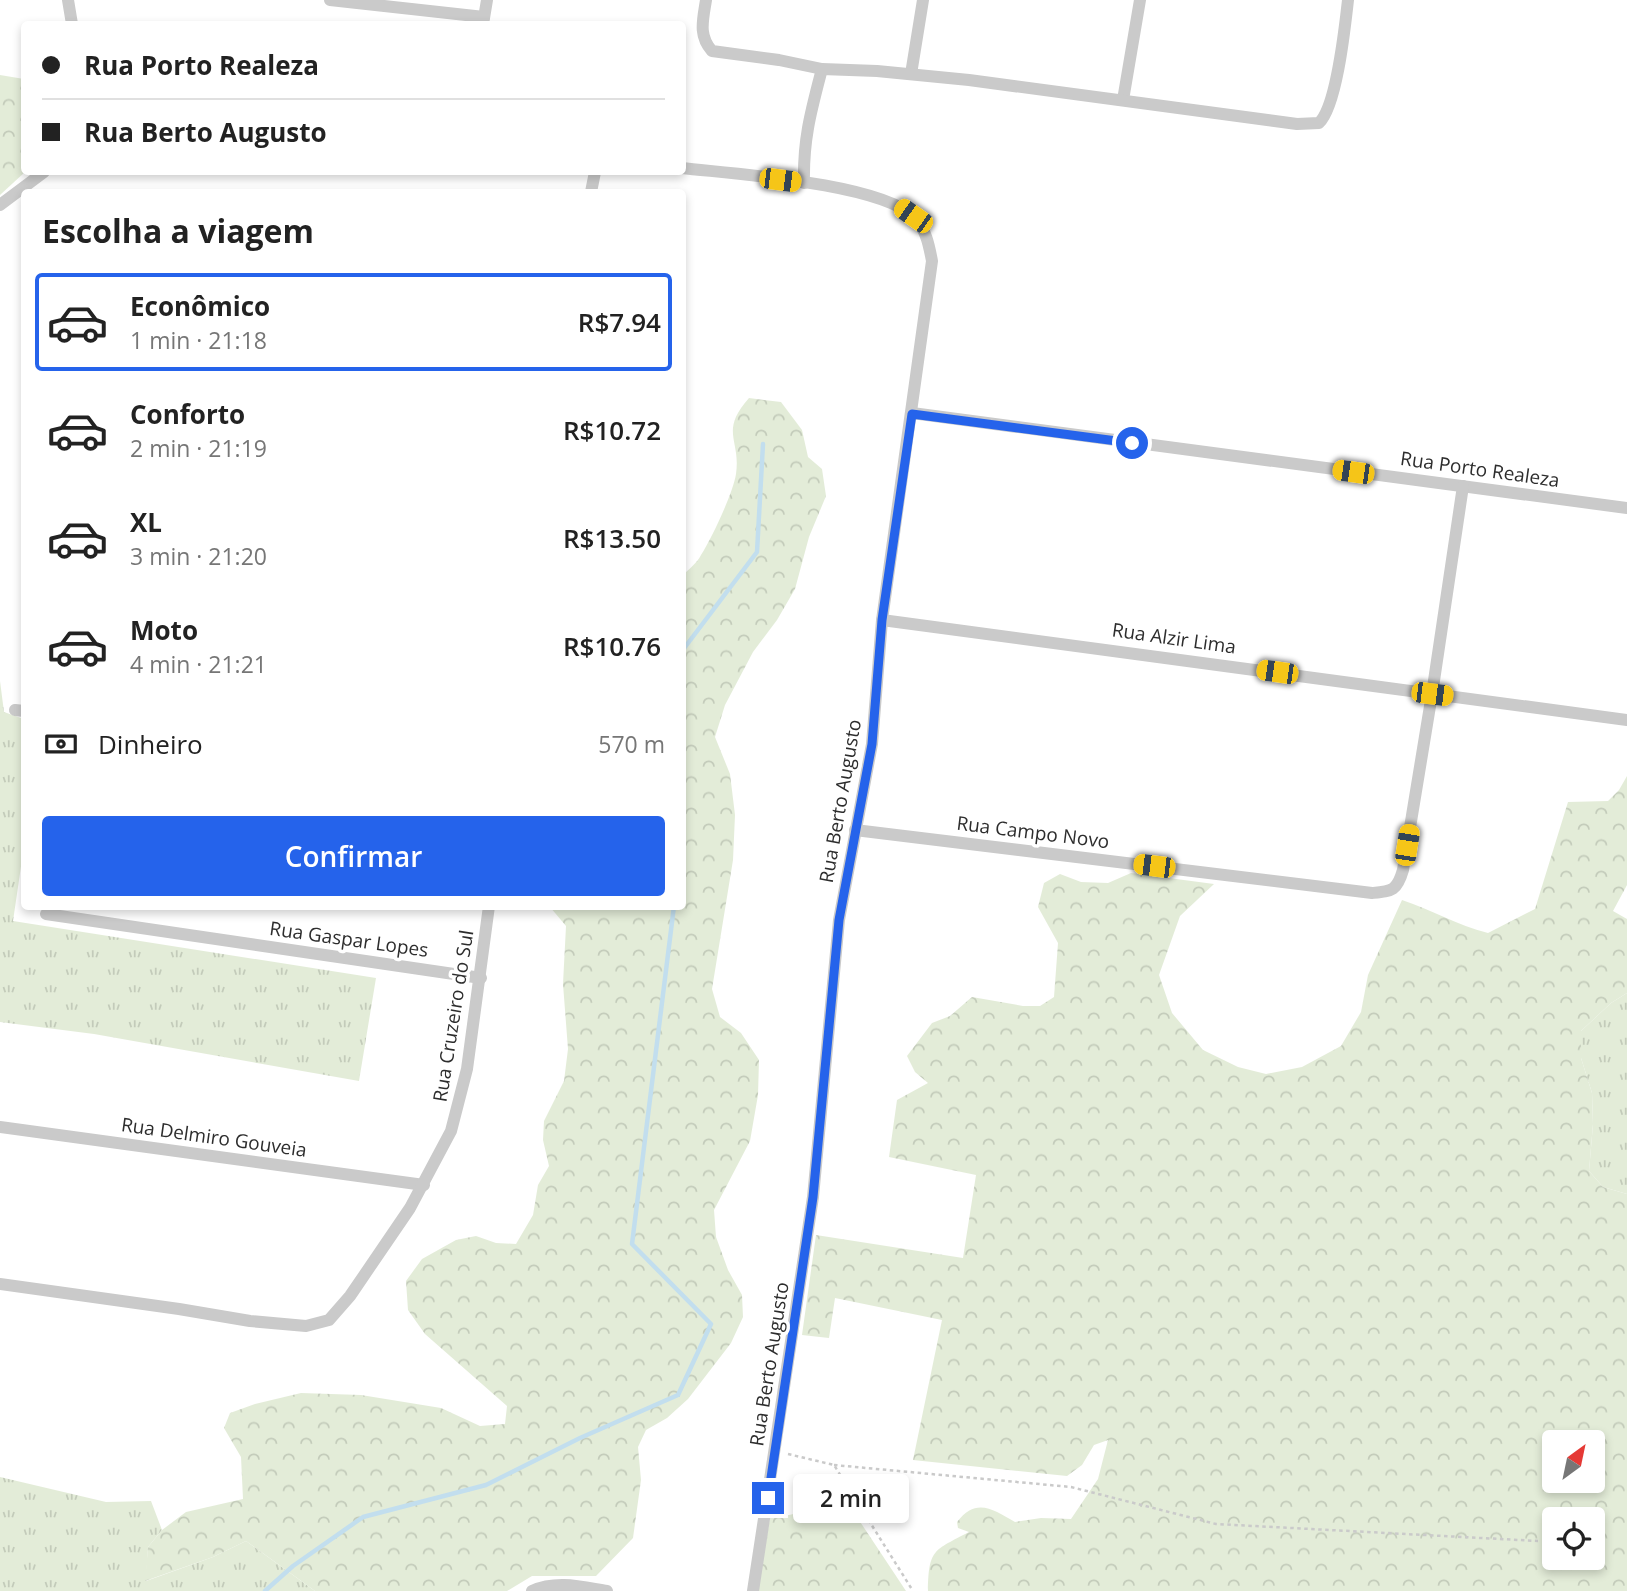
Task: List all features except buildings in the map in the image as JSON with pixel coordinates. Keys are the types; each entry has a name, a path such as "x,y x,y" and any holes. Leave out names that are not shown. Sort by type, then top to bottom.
{"street":[{"path":"68,0 72,21"},
{"path":"330,0 483,21 487,0"},
{"path":"706,0 704,42 712,51 822,69 911,74 1311,125 1324,118 1335,80 1348,0"},
{"path":"911,74 923,0"},
{"path":"1124,100 1140,0"},
{"path":"686,169 804,183 803,153 807,123 822,69"},
{"path":"21,189 40,175"},
{"name":"Rua Berto Augusto","path":"753,1591 813,1197 839,920 872,744 882,620 932,261 922,227 913,216 901,208 873,196 804,183"},
{"path":"0,205 21,189"},
{"name":"Rua Porto Realeza","path":"912,414 1627,508"},
{"path":"1432,694 1463,486"},
{"name":"Rua Alzir Lima","path":"882,620 1627,720"},
{"name":"Rua Campo Novo","path":"855,830 1372,893 1394,889 1403,870 1432,694"},
{"name":"Rua Cruzeiro do Sul","path":"0,1284 295,1326 318,1325 333,1317 424,1185 451,1131 467,1069 489,910"},
{"name":"Rua Gaspar Lopes","path":"46,914 481,978"},
{"name":"Rua Delmiro Gouveia","path":"0,1127 424,1185"},
{"path":"532,1591 566,1584 607,1591"}],"path":[{"path":"775,1451 834,1465 1071,1487 1216,1524 1538,1541"},
{"path":"834,1465 913,1591"}],"green space":[{"path":"0,75 21,78 22,175 0,195"},
{"path":"749,398 781,402 802,430 808,457 822,469 826,496 809,537 795,589 777,620 753,652 725,705 715,737 730,774 735,815 733,860 712,989 720,1017 741,1033 759,1060 758,1095 750,1141 714,1210 716,1237 728,1270 742,1295 743,1317 731,1343 688,1399 667,1418 646,1430 638,1447 641,1480 633,1538 596,1576 532,1576 507,1591 315,1591 246,1541 213,1557 145,1581 148,1547 162,1530 186,1512 243,1499 241,1457 224,1428 230,1413 301,1393 361,1395 441,1408 480,1426 505,1424 507,1406 425,1334 408,1310 406,1281 422,1259 456,1240 476,1236 496,1243 516,1244 533,1215 538,1185 549,1166 543,1140 544,1121 564,1081 568,1049 563,984 566,926 553,910 686,910 686,572 706,547 731,492 737,462 733,428 740,410"},
{"path":"0,681 4,712 21,718 21,866 13,921 376,978 359,1081 94,1034 0,1022"},
{"path":"1627,776 1627,885 1613,911 1627,919 1627,993 1611,1003 1581,1031 1581,1058 1592,1093 1593,1124 1589,1171 1603,1187 1627,1194 1627,1591 928,1591 930,1567 935,1553 969,1532 958,1528 957,1522 971,1510 985,1508 1015,1522 1041,1518 1071,1519 1098,1479 1108,1440 1094,1445 1082,1465 1067,1476 913,1460 942,1320 835,1298 829,1338 802,1335 816,1235 963,1258 976,1175 889,1157 897,1100 928,1083 915,1072 907,1056 932,1023 950,1016 972,997 1023,1006 1040,1006 1054,997 1058,943 1038,907 1044,883 1060,874 1081,882 1108,883 1131,873 1214,884 1180,916 1159,975 1172,1013 1203,1050 1238,1067 1266,1074 1302,1067 1341,1046 1361,1012 1368,975 1402,900 1488,933 1535,909 1568,802 1608,801 1619,790"},
{"path":"1627,993 1627,1194 1603,1187 1589,1171 1593,1124 1592,1093 1581,1058 1581,1031 1611,1003"},
{"path":"0,1477 106,1502 151,1501 162,1530 148,1547 146,1581 213,1557 246,1541 315,1591 0,1591"},
{"path":"841,1493 906,1591 757,1591 770,1518 805,1511"}],"waterway":[{"path":"686,646 757,552 763,444"},
{"path":"265,1591 293,1566 363,1517 486,1485 580,1438 678,1395 711,1324 632,1244 674,910"}],"route":[{"path":"768,1498 813,1197 839,920 872,744 882,620 912,414 1132,443"}]}
